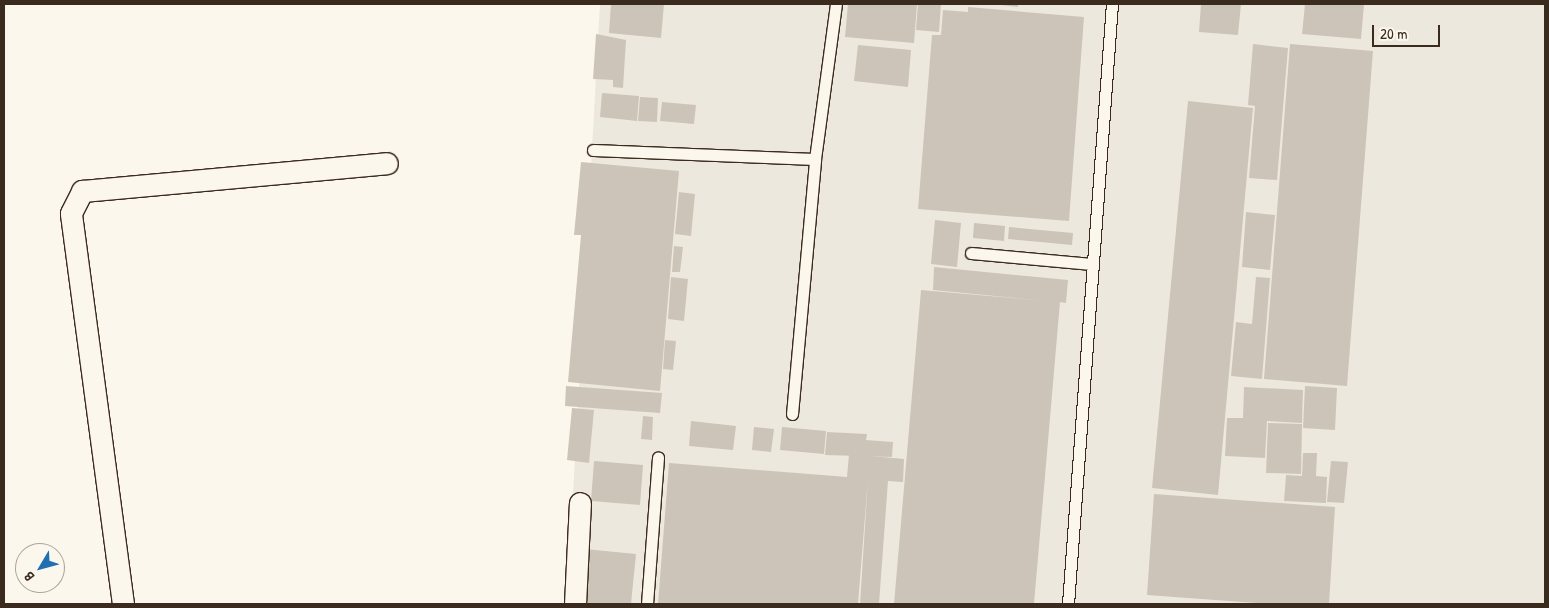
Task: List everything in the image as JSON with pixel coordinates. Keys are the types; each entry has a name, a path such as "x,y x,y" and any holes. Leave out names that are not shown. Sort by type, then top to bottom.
{"street":[{"path":"123,604 71,213 82,191 387,163"},
{"path":"575,604 580,502"}],"lane":[{"path":"792,414 815,159 836,4"},
{"path":"1068,604 1112,4"},
{"path":"594,150 815,159"},
{"path":"971,253 1092,264"},
{"path":"647,604 658,457"}],"shaded area":[{"path":"600,4 1545,4 1545,604 567,604"}],"building":[{"path":"611,4 664,4 661,38 609,33"},
{"path":"848,4 917,4 914,43 845,37"},
{"path":"918,4 941,4 939,32 916,30"},
{"path":"992,4 1018,4 1018,7"},
{"path":"1201,4 1241,4 1238,35 1199,32"},
{"path":"1305,4 1364,4 1361,39 1302,34"},
{"path":"968,7 1084,17 1069,221 918,209 932,35 941,35 943,10 968,12"},
{"path":"596,34 626,40 623,88 613,87 613,80 593,79"},
{"path":"1253,44 1288,48 1277,180 1249,178 1255,106 1248,105"},
{"path":"1290,44 1373,51 1347,386 1264,379"},
{"path":"858,45 911,50 908,87 854,81"},
{"path":"602,93 639,96 637,121 600,117"},
{"path":"640,97 658,98 657,122 638,121"},
{"path":"1188,101 1253,108 1218,495 1152,488"},
{"path":"662,102 696,105 694,124 660,121"},
{"path":"581,162 679,171 660,391 568,382 581,235 574,235"},
{"path":"679,192 695,194 691,236 675,234"},
{"path":"1246,212 1275,215 1270,270 1242,267"},
{"path":"935,220 961,223 957,267 931,264"},
{"path":"974,223 1005,226 1004,241 973,238"},
{"path":"1009,227 1073,233 1072,245 1008,239"},
{"path":"674,246 683,247 680,272 672,272"},
{"path":"934,267 1068,280 1066,303 1060,302 1034,604 894,604 921,290 1045,301 933,290"},
{"path":"671,277 688,279 684,321 668,319"},
{"path":"1256,277 1270,278 1262,379 1231,376 1236,322 1252,324"},
{"path":"665,340 676,341 673,370 663,369"},
{"path":"566,386 662,393 660,413 565,406"},
{"path":"1305,386 1337,388 1335,430 1303,428"},
{"path":"1244,387 1303,390 1302,423 1267,421 1265,458 1225,456 1227,418 1243,418"},
{"path":"572,408 594,410 589,463 567,460"},
{"path":"643,416 653,417 652,440 641,439"},
{"path":"691,421 736,426 733,450 689,446"},
{"path":"1268,423 1302,424 1301,474 1266,473"},
{"path":"754,427 774,429 771,452 752,450"},
{"path":"782,427 826,431 824,454 780,450"},
{"path":"827,432 867,434 866,440 893,442 892,457 825,455"},
{"path":"1303,453 1317,453 1316,476 1327,477 1326,503 1284,501 1286,475 1302,476"},
{"path":"849,454 904,459 903,482 888,481 879,604 860,604 868,479 858,604 658,604 669,463 847,477"},
{"path":"594,461 643,465 640,505 591,501"},
{"path":"1331,461 1348,462 1344,503 1327,502"},
{"path":"1154,494 1335,507 1329,604 1270,604 1147,595"},
{"path":"585,549 636,554 631,604 580,604"}]}
